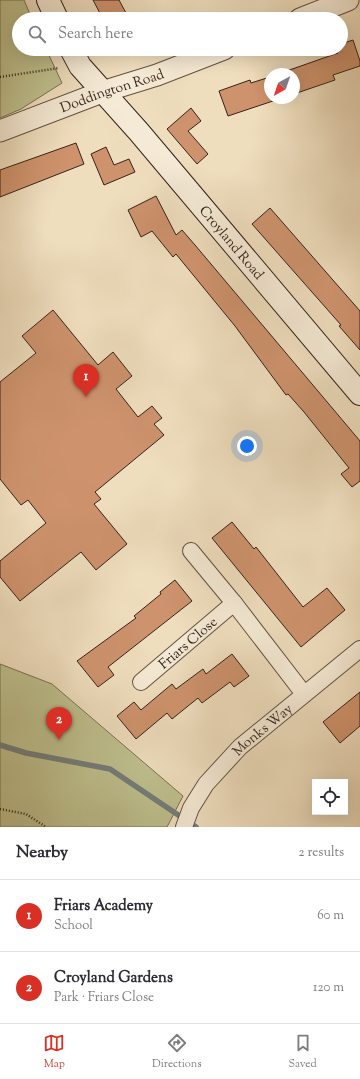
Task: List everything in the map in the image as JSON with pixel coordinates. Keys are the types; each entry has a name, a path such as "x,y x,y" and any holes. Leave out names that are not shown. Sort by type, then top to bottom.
{"main road":[{"path":"48,0 54,12"},
{"name":"Croyland Road","path":"75,58 102,92 139,132 360,394"}],"street":[{"path":"318,12 348,0"},
{"name":"Doddington Road","path":"0,131 102,92 157,75 206,56"},
{"path":"191,551 234,603 304,694"},
{"name":"Friars Close","path":"141,682 234,603"},
{"name":"Monks Way","path":"184,827 190,808 206,784 240,747 360,649"}],"path":[{"path":"0,77 59,68 62,73 75,58"},
{"path":"0,809 26,814 46,827"}],"green space":[{"path":"0,0 24,0 29,12 12,12 12,56 49,56 62,83 21,109 0,118"},
{"path":"0,664 52,684 183,796 167,827 0,827"}],"building":[{"path":"93,0 119,0 125,12 99,12"},
{"path":"353,40 360,61 360,66 333,75 335,80 300,92 300,68 295,68 329,56 348,56 348,42"},
{"path":"264,79 264,104 228,116 219,91 250,80 251,83"},
{"path":"191,108 201,121 188,131 208,154 197,164 167,129"},
{"path":"76,143 84,164 0,197 0,170"},
{"path":"106,147 114,165 129,159 135,172 104,185 91,154"},
{"path":"156,196 176,235 182,230 360,441 360,481 352,487 341,474 349,468 304,412 288,394 286,395 235,326 176,254 173,257 152,231 141,237 128,210"},
{"path":"270,208 360,311 360,350 339,326 341,325 252,224"},
{"path":"53,310 98,365 113,352 132,376 116,389 138,417 152,406 162,418 154,424 164,435 95,492 101,499 94,504 127,544 96,570 81,552 20,601 0,577 0,561 46,523 28,500 21,505 0,479 0,382 36,353 22,336"},
{"path":"232,522 254,549 256,547 303,607 327,588 345,610 301,647 212,538"},
{"path":"175,580 192,601 108,667 114,675 98,687 77,661 136,618 134,616 161,594 160,592"},
{"path":"232,654 249,676 234,687 230,682 202,703 198,698 172,719 167,713 136,739 117,716 134,702 141,710 172,684 176,689 203,669 206,674"},
{"path":"360,692 360,726 340,743 323,722"}],"waterway":[{"path":"0,745 26,753 110,769 196,827"}],"place":[{"name":"Friars Academy","path":"86,397"},
{"name":"Croyland Gardens","path":"59,740"}]}
